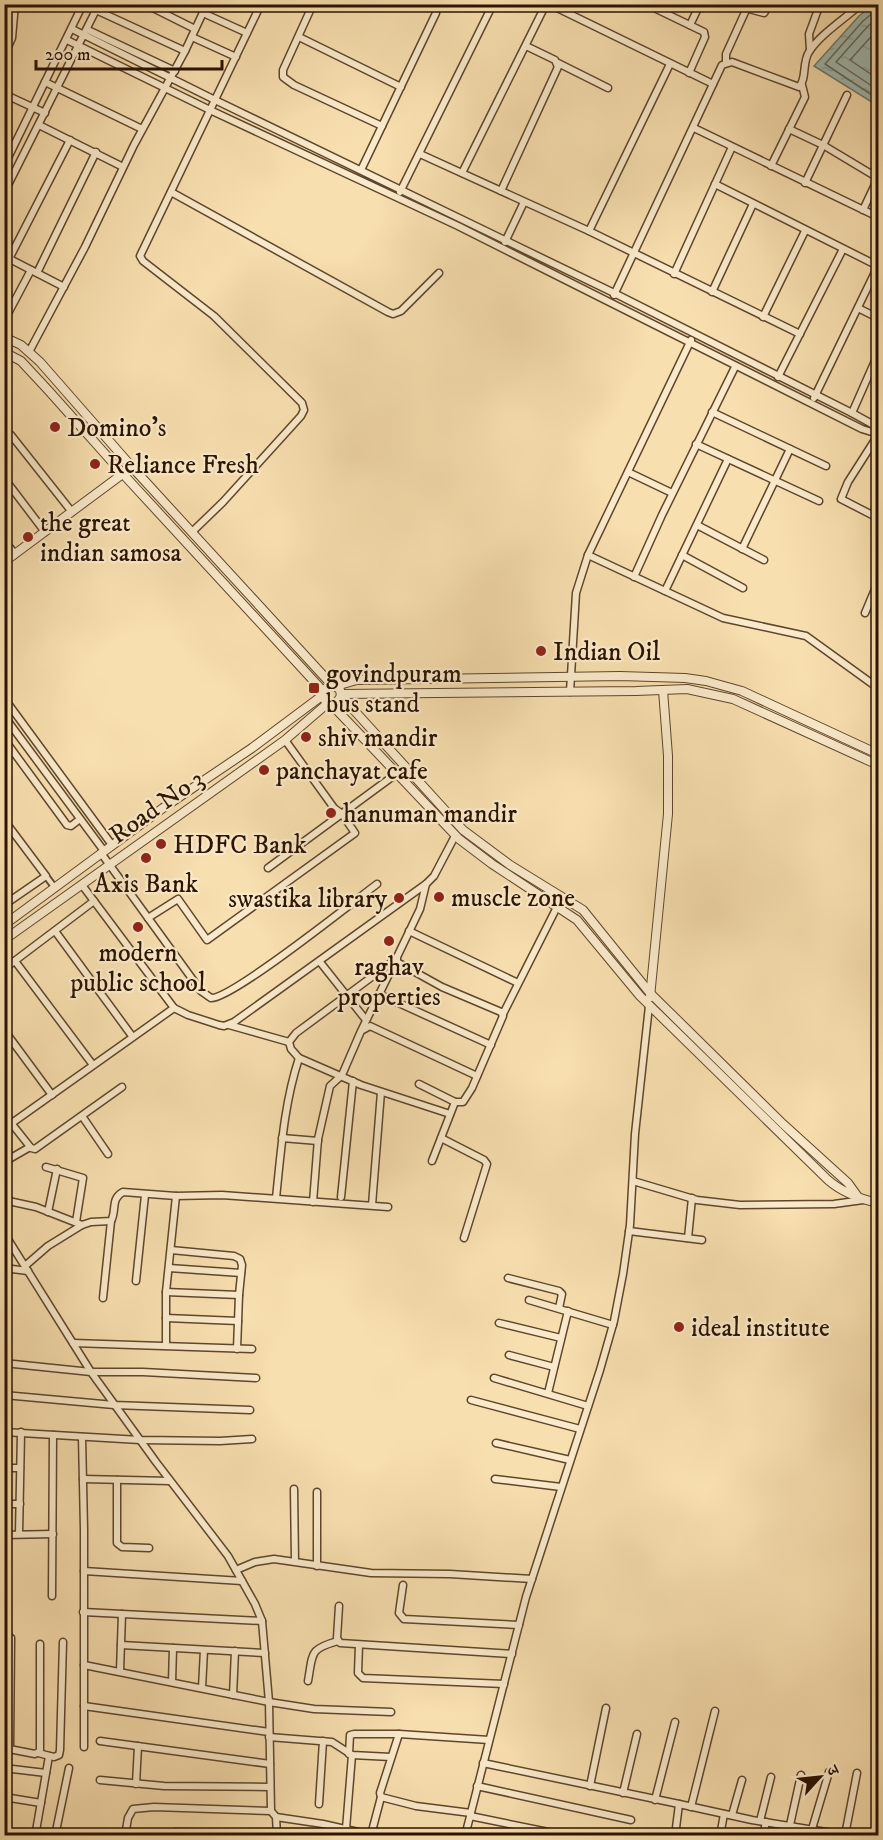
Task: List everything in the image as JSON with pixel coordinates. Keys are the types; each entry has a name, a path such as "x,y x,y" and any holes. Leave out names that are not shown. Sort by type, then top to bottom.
{"street":[{"path":"4,56 12,38 15,4"},
{"path":"4,166 83,4"},
{"path":"145,4 195,29"},
{"path":"29,351 64,287 142,129 175,71 207,4"},
{"path":"192,532 230,495 304,410 302,403 229,330 195,300 141,259 141,254 261,4"},
{"path":"313,4 283,70 285,80 382,126"},
{"path":"361,170 436,13 436,7 432,4"},
{"path":"398,197 493,4"},
{"path":"462,173 548,4 713,84"},
{"path":"646,4 659,7 706,34 688,73"},
{"path":"690,25 700,4"},
{"path":"610,302 635,254 719,70 726,62 726,54 746,10 764,13 770,4"},
{"path":"771,166 805,97 802,86 804,65 810,50 809,34 820,4"},
{"path":"810,50 861,4"},
{"path":"4,194 98,7 185,51"},
{"path":"203,13 246,33"},
{"path":"72,29 175,71"},
{"path":"86,33 214,100 615,293 852,413 872,424 878,434"},
{"path":"192,36 236,57"},
{"path":"298,37 401,87"},
{"path":"67,40 210,110 398,197 690,342 735,367 862,429 878,434"},
{"path":"526,46 608,88"},
{"path":"501,191 558,68 558,62"},
{"path":"726,62 745,66 793,87 802,86"},
{"path":"589,231 670,64"},
{"path":"45,82 142,129"},
{"path":"4,94 45,113"},
{"path":"805,183 847,95"},
{"path":"39,124 123,166"},
{"path":"694,128 879,218"},
{"path":"789,129 823,145 878,178 863,210"},
{"path":"64,287 7,257 70,140"},
{"path":"674,274 732,147"},
{"path":"4,321 34,271 96,152"},
{"path":"420,154 589,231 800,334"},
{"path":"715,184 879,266 811,404"},
{"path":"171,192 393,314 401,311 439,273"},
{"path":"502,249 524,202"},
{"path":"712,292 753,204"},
{"path":"763,317 805,231"},
{"path":"778,377 843,249"},
{"path":"858,308 879,318"},
{"path":"570,692 576,593 588,555 694,335"},
{"path":"4,337 29,351 132,467 334,685 456,824 510,865 583,910 650,993 862,1199"},
{"path":"4,352 21,362 35,375 330,703 455,836 492,864 579,922 629,985 649,1006 834,1185 862,1199 879,1203"},
{"path":"852,413 879,354"},
{"path":"634,577 672,493 735,367"},
{"path":"712,411 826,466"},
{"path":"878,434 848,482 841,499 879,518"},
{"path":"11,435 72,512"},
{"path":"696,444 819,501"},
{"path":"742,549 790,449"},
{"path":"665,591 728,459"},
{"path":"4,562 132,467"},
{"path":"628,472 672,493"},
{"path":"4,478 45,532"},
{"path":"696,525 764,560"},
{"path":"4,540 15,554"},
{"path":"588,555 723,618 806,636 879,688"},
{"path":"682,555 743,588"},
{"path":"865,613 879,582"},
{"path":"323,693 327,687 357,680 544,675 661,677 706,681 742,691 879,754"},
{"path":"465,1836 519,1624 613,1325 623,1274 629,1232 636,1126 668,814 668,756 661,677"},
{"path":"341,695 687,689 733,699 878,763"},
{"name":"Road No 3","path":"4,925 163,808 252,748 323,693"},
{"path":"330,703 338,702 341,695"},
{"path":"4,698 112,845"},
{"name":"Road No 3","path":"4,940 285,740 330,703"},
{"path":"4,716 206,996 216,998 224,995 285,954 377,884"},
{"path":"4,739 67,825 71,826 80,819"},
{"path":"148,918 178,898 207,940 355,833 342,814 333,808 285,740"},
{"path":"268,868 396,774 404,765"},
{"path":"4,820 62,898"},
{"path":"229,1025 426,884 434,876 455,836"},
{"path":"5,904 46,876"},
{"path":"313,1202 318,1141 330,1086 342,1075 361,1030 420,909 426,884"},
{"path":"82,885 174,1008 219,1025 229,1025 289,1042"},
{"path":"4,969 94,901"},
{"path":"418,1084 455,1102 461,1103 465,1100 503,1019 503,1014 557,907"},
{"path":"55,931 132,1036"},
{"path":"410,931 518,983"},
{"path":"289,1042 296,1033 396,959"},
{"path":"396,959 400,965 420,976 503,1014"},
{"path":"15,961 93,1065"},
{"path":"320,962 366,1020"},
{"path":"381,995 491,1045"},
{"path":"12,1123 174,1008"},
{"path":"361,1030 370,1026 477,1076"},
{"path":"4,1030 52,1095"},
{"path":"289,1042 291,1049 299,1058 381,1092 450,1114"},
{"path":"276,1198 282,1138 291,1084 299,1058"},
{"path":"341,1197 353,1081"},
{"path":"5,1116 30,1147 35,1149 122,1088"},
{"path":"372,1205 381,1092"},
{"path":"432,1161 455,1102"},
{"path":"81,1116 108,1154"},
{"path":"282,1138 318,1141"},
{"path":"441,1138 484,1160 487,1164 465,1238"},
{"path":"4,1162 30,1147"},
{"path":"46,1167 83,1178 79,1224"},
{"path":"48,1212 57,1169"},
{"path":"633,1181 712,1203 747,1206 834,1204 862,1199"},
{"path":"103,1298 114,1202 123,1192 145,1195 276,1198 388,1207"},
{"path":"136,1281 145,1195"},
{"path":"166,1345 166,1292 176,1196"},
{"path":"688,1238 692,1198"},
{"path":"4,1200 48,1212 79,1224"},
{"path":"27,1269 48,1246 79,1224 111,1221"},
{"path":"629,1232 702,1240"},
{"path":"4,1233 91,1372 228,1556 262,1621 269,1702 271,1811 276,1817 277,1836"},
{"path":"171,1250 238,1256 242,1265 242,1273 237,1349"},
{"path":"4,1268 27,1269"},
{"path":"169,1268 242,1273"},
{"path":"508,1278 559,1291 562,1294 559,1308"},
{"path":"166,1292 239,1294"},
{"path":"529,1300 613,1325"},
{"path":"548,1393 568,1311"},
{"path":"166,1318 238,1322"},
{"path":"499,1323 561,1338"},
{"path":"72,1342 252,1349"},
{"path":"509,1355 554,1367"},
{"path":"4,1363 91,1372 144,1372 256,1378"},
{"path":"494,1378 588,1406"},
{"path":"4,1395 114,1405 250,1410"},
{"path":"471,1400 580,1428"},
{"path":"4,1432 140,1440 252,1439"},
{"path":"19,1534 21,1432"},
{"path":"52,1596 53,1435"},
{"path":"82,1437 84,1747"},
{"path":"496,1443 570,1460"},
{"path":"4,1468 21,1468"},
{"path":"83,1479 170,1481"},
{"path":"495,1479 561,1487"},
{"path":"117,1480 117,1543 122,1547 149,1548"},
{"path":"294,1490 295,1562"},
{"path":"317,1492 317,1566"},
{"path":"4,1504 20,1504"},
{"path":"4,1535 52,1534"},
{"path":"236,1570 266,1559 371,1573 450,1574 532,1579"},
{"path":"84,1571 242,1581"},
{"path":"403,1586 399,1613 404,1619 519,1624"},
{"path":"338,1641 339,1606"},
{"path":"83,1612 262,1621"},
{"path":"120,1671 122,1614"},
{"path":"4,1637 11,1638 7,1749 54,1757 60,1750 63,1642"},
{"path":"308,1681 316,1649 338,1641 359,1645 512,1654"},
{"path":"38,1753 40,1751 40,1644"},
{"path":"121,1645 265,1653"},
{"path":"359,1645 358,1673 363,1678 504,1684"},
{"path":"172,1682 173,1648"},
{"path":"202,1688 204,1650"},
{"path":"233,1695 235,1651"},
{"path":"84,1665 269,1702 315,1709 391,1712"},
{"path":"84,1706 269,1735 324,1741 336,1743 351,1754 391,1757"},
{"path":"590,1786 606,1708"},
{"path":"691,1807 716,1711"},
{"path":"656,1800 675,1722"},
{"path":"346,1829 351,1754 350,1735 399,1734 489,1740"},
{"path":"276,1817 346,1829 371,1836 380,1793 399,1734"},
{"path":"623,1793 637,1734"},
{"path":"100,1741 270,1764"},
{"path":"319,1804 324,1741"},
{"path":"136,1784 138,1746"},
{"path":"41,1836 36,1831 49,1756"},
{"path":"483,1763 763,1822 813,1829 822,1833 848,1835 857,1773"},
{"path":"4,1768 46,1773"},
{"path":"55,1836 69,1768"},
{"path":"813,1829 829,1772"},
{"path":"790,1825 801,1775"},
{"path":"764,1836 763,1822 771,1778"},
{"path":"100,1780 164,1786 270,1787"},
{"path":"732,1815 742,1780"},
{"path":"477,1786 630,1820"},
{"path":"4,1797 41,1803"},
{"path":"381,1797 568,1836"},
{"path":"675,1836 679,1804"},
{"path":"150,1836 125,1834 130,1812 138,1808 154,1807 271,1811"},
{"path":"720,1836 724,1814"},
{"path":"4,1832 23,1835"},
{"path":"163,1836 175,1832 255,1834"}],"water":[{"path":"874,4 878,5 878,106 814,66 859,16"}],"place":[{"name":"Domino's","path":"55,427"},
{"name":"Reliance Fresh","path":"95,464"},
{"name":"the great indian samosa","path":"28,537"},
{"name":"Indian Oil","path":"541,651"},
{"name":"govindpuram bus stand","path":"314,688"},
{"name":"shiv mandir","path":"306,737"},
{"name":"panchayat cafe","path":"264,770"},
{"name":"hanuman mandir","path":"331,813"},
{"name":"HDFC Bank","path":"161,844"},
{"name":"Axis Bank","path":"146,858"},
{"name":"muscle zone","path":"439,897"},
{"name":"swastika library","path":"399,898"},
{"name":"modern public school","path":"138,927"},
{"name":"raghav properties","path":"389,941"},
{"name":"ideal institute","path":"679,1327"}]}
